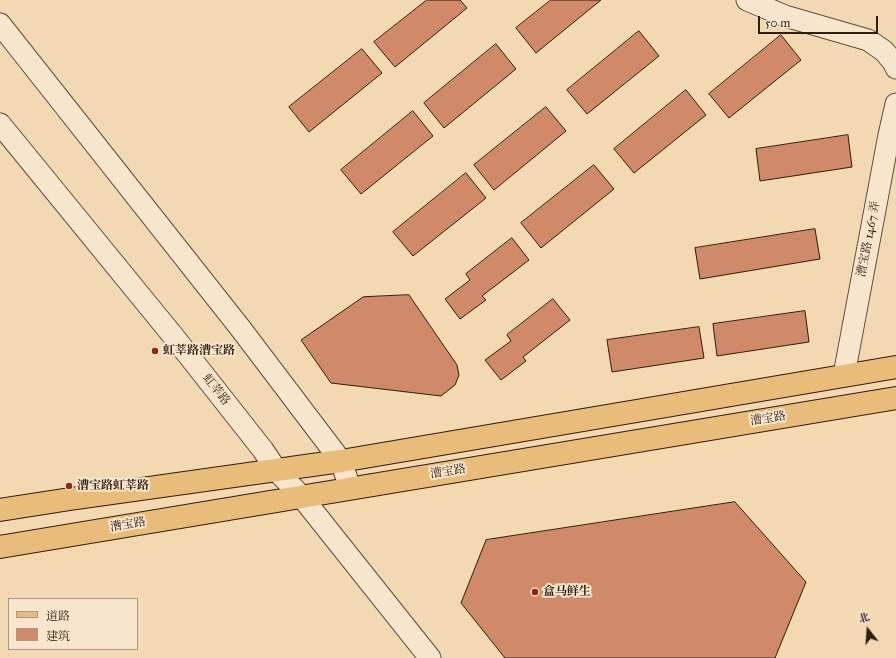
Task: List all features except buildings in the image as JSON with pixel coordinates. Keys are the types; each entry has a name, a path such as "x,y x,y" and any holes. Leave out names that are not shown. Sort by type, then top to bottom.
{"main road":[{"path":"0,510 341,461 896,367"},
{"name":"漕宝路","path":"0,547 896,398"}],"street":[{"path":"747,0 785,16 868,40 884,51 894,62 896,68"},
{"path":"0,24 241,329 341,461 350,488"},
{"name":"漕宝路 1467 弄","path":"844,375 892,135 896,104"},
{"name":"虹莘路","path":"0,124 174,337 263,450 277,471 301,496 430,658"}],"place":[{"name":"虹莘路漕宝路","path":"155,351"},
{"name":"漕宝路虹莘路","path":"69,486"},
{"name":"盒马鲜生","path":"535,592"}]}
